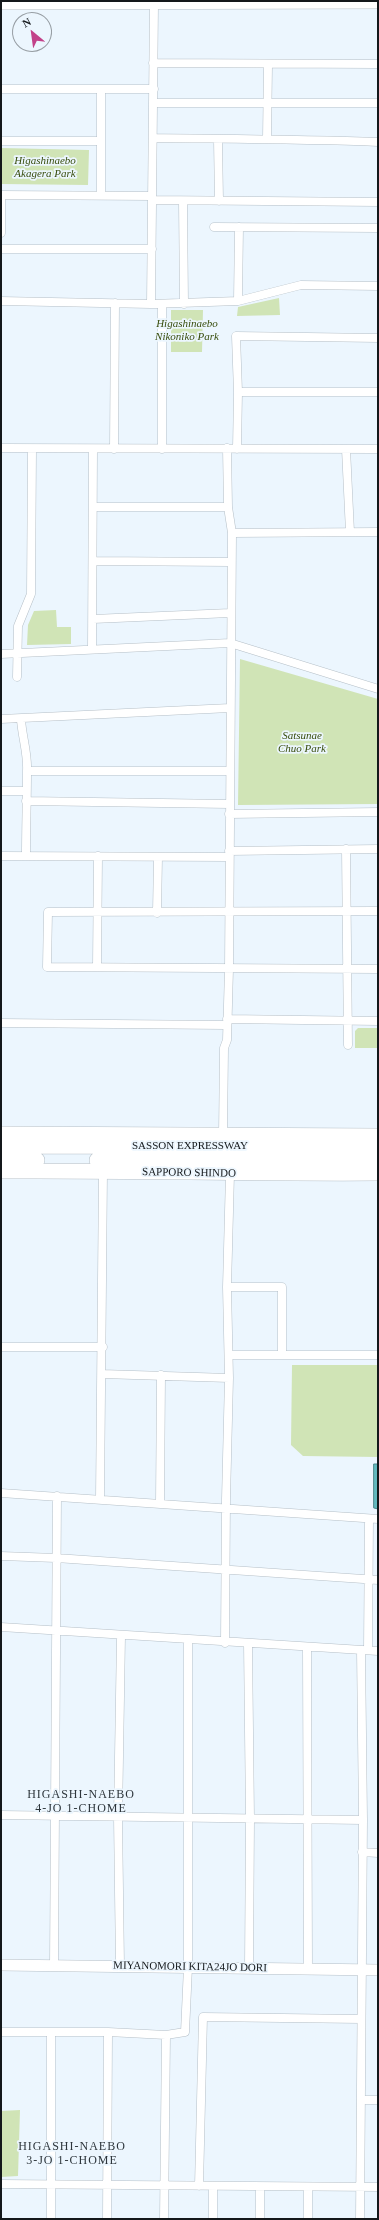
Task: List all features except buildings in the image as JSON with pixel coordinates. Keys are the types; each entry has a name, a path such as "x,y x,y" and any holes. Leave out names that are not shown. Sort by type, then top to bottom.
{"highway":[{"path":"1,1134 378,1136"},
{"name":"SASSON EXPRESSWAY","path":"1,1146 378,1147"},
{"name":"SASSON EXPRESSWAY","path":"1,1160 378,1161"},
{"name":"SAPPORO SHINDO","path":"1,1171 103,1170 230,1174 378,1173"}],"street":[{"path":"1,4 378,3"},
{"path":"151,304 154,4"},
{"path":"153,63 378,64"},
{"path":"267,139 268,64"},
{"path":"1,89 154,89"},
{"path":"101,90 101,195"},
{"path":"154,103 378,103"},
{"path":"153,138 378,142"},
{"path":"218,140 219,201"},
{"path":"1,141 100,141"},
{"path":"1,233 1,195 101,195 183,201 378,202"},
{"path":"183,201 184,304"},
{"path":"214,227 378,228"},
{"path":"238,301 239,227"},
{"path":"1,249 152,249"},
{"path":"1,301 184,304 238,301 301,285 378,286"},
{"path":"114,449 115,303"},
{"path":"162,304 162,449"},
{"path":"237,448 238,392 236,336 378,338"},
{"path":"238,392 378,392"},
{"path":"1,448 378,449"},
{"path":"17,677 18,626 31,594 32,448"},
{"path":"223,1136 229,969 230,614 232,533 228,507 227,448"},
{"path":"92,649 93,449"},
{"path":"346,449 350,532"},
{"path":"93,507 228,507"},
{"path":"232,533 378,532"},
{"path":"93,561 231,562"},
{"path":"93,619 230,614"},
{"path":"1,654 230,643 378,689"},
{"path":"1,719 230,708"},
{"path":"21,719 22,742 26,750 28,771 26,791 26,856"},
{"path":"28,771 229,771"},
{"path":"1,791 26,791"},
{"path":"26,801 229,804"},
{"path":"229,814 378,812"},
{"path":"1,856 158,857 378,849"},
{"path":"346,850 348,1045"},
{"path":"97,967 98,856"},
{"path":"157,913 158,857"},
{"path":"378,911 157,913 48,912 47,967 378,969"},
{"path":"1,1023 378,1021"},
{"path":"100,1499 103,1347 103,1170"},
{"path":"226,1643 225,1569 229,1378 227,1287 230,1174"},
{"path":"227,1287 282,1287 282,1355"},
{"path":"1,1347 103,1347"},
{"path":"229,1355 378,1355"},
{"path":"102,1374 229,1378"},
{"path":"160,1504 161,1375"},
{"path":"1,1493 100,1499 226,1510 378,1519"},
{"path":"54,1966 57,1496"},
{"path":"360,2219 364,1650 374,1579 369,1519"},
{"path":"1,1556 56,1558 374,1579"},
{"path":"1,1627 226,1643 378,1651"},
{"path":"120,1966 118,1817 121,1636"},
{"path":"1,2032 108,2032 166,2034 185,2032 188,1967 188,1640"},
{"path":"248,1643 250,1819 249,1968"},
{"path":"307,1647 308,1969"},
{"path":"1,1815 362,1820"},
{"path":"362,1852 378,1853"},
{"name":"MIYANOMORI KITA24JO DORI","path":"1,1966 120,1966 378,1970"},
{"path":"199,2186 203,2017 361,2019"},
{"path":"51,2032 51,2219"},
{"path":"107,2219 108,2032"},
{"path":"164,2219 166,2034"},
{"path":"361,2100 378,2100"},
{"path":"1,2184 378,2188"},
{"path":"213,2186 213,2219"},
{"path":"260,2187 260,2219"},
{"path":"308,2187 308,2219"}],"green space":[{"name":"Higashinaebo Akagera Park","path":"1,148 89,150 88,185 1,184"},
{"path":"279,298 280,315 237,316 238,307"},
{"name":"Higashinaebo Nikoniko Park","path":"171,310 203,310 202,352 171,352"},
{"path":"56,610 57,627 71,627 71,644 27,645 28,625 34,611"},
{"name":"Satsunae Chuo Park","path":"240,659 378,699 378,804 238,805"},
{"path":"358,1028 378,1028 378,1048 355,1048 355,1031"},
{"path":"292,1365 378,1365 378,1457 303,1456 291,1445"},
{"path":"20,2110 18,2176 1,2177 1,2111"}],"water":[{"path":"374,1464 378,1464 378,1509 374,1508"}],"district":[{"name":"HIGASHI-NAEBO 4-JO 1-CHOME","path":"81,1802"},
{"name":"HIGASHI-NAEBO 3-JO 1-CHOME","path":"72,2154"}]}
